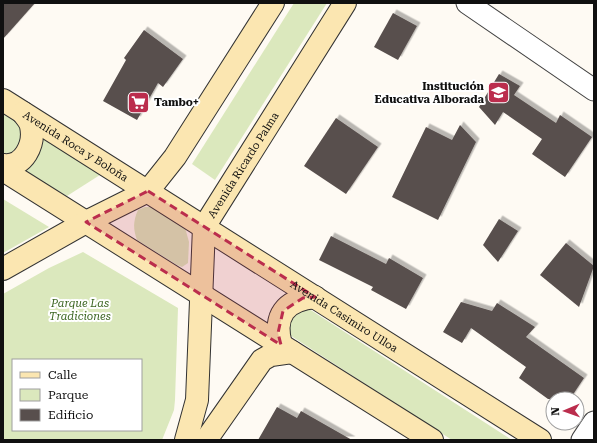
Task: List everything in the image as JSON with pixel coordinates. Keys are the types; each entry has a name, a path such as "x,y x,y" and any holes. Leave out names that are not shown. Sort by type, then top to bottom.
{"main road":[{"path":"3,269 86,222 148,192 175,157 273,3"},
{"name":"Avenida Ricardo Palma","path":"186,440 197,400 203,296 204,227 345,3"},
{"name":"Avenida Roca y Boloña","path":"3,100 148,192"},
{"path":"3,165 8,166 20,161 29,151 32,138 31,124 23,113"},
{"path":"3,170 432,440"},
{"name":"Avenida Casimiro Ulloa","path":"148,192 540,440"},
{"path":"286,348 278,333 279,321 283,311 297,300 315,298"},
{"path":"206,440 262,360 271,354 286,348"}],"street":[{"path":"466,3 594,90"},
{"path":"582,440 594,422"}],"highlighted area":[{"path":"148,191 315,297 303,298 283,311 278,333 281,345 86,222"}],"green space":[{"path":"294,3 327,3 215,180 192,164"},
{"path":"3,112 20,123 25,135 22,143 15,152 3,156"},
{"path":"40,135 103,173 67,196 19,168"},
{"path":"3,199 49,227 3,253"},
{"path":"145,207 152,207 184,224 189,242 188,263 182,267 177,265 137,240 134,229 134,221 138,210"},
{"name":"Parque Las Tradiciones","path":"83,252 178,308 174,410 162,440 3,440 3,294 49,268"},
{"path":"306,307 512,440 452,440 285,332 284,322"}],"building":[{"path":"3,3 35,3 3,39"},
{"path":"393,13 417,26 398,60 374,47"},
{"path":"144,30 183,59 163,87 158,83 137,120 103,101 126,60 124,58"},
{"path":"499,74 520,86 514,95 556,123 560,115 592,137 565,177 532,154 542,139 503,112 495,125 479,107"},
{"path":"336,118 378,147 346,194 304,166"},
{"path":"460,125 476,142 438,220 392,197 426,127 452,140"},
{"path":"499,219 518,231 498,262 483,245"},
{"path":"331,236 386,264 389,258 423,278 406,309 371,290 373,287 319,260"},
{"path":"566,243 594,266 579,307 540,275"},
{"path":"461,302 492,311 497,303 535,327 526,337 584,378 575,391 545,391 545,397 519,378 526,367 471,328 462,343 443,332"},
{"path":"277,407 297,418 301,411 352,440 258,440"}],"place":[{"name":"Institución Educativa Alborada","path":"499,92"},
{"name":"Tambo+","path":"139,102"}]}
